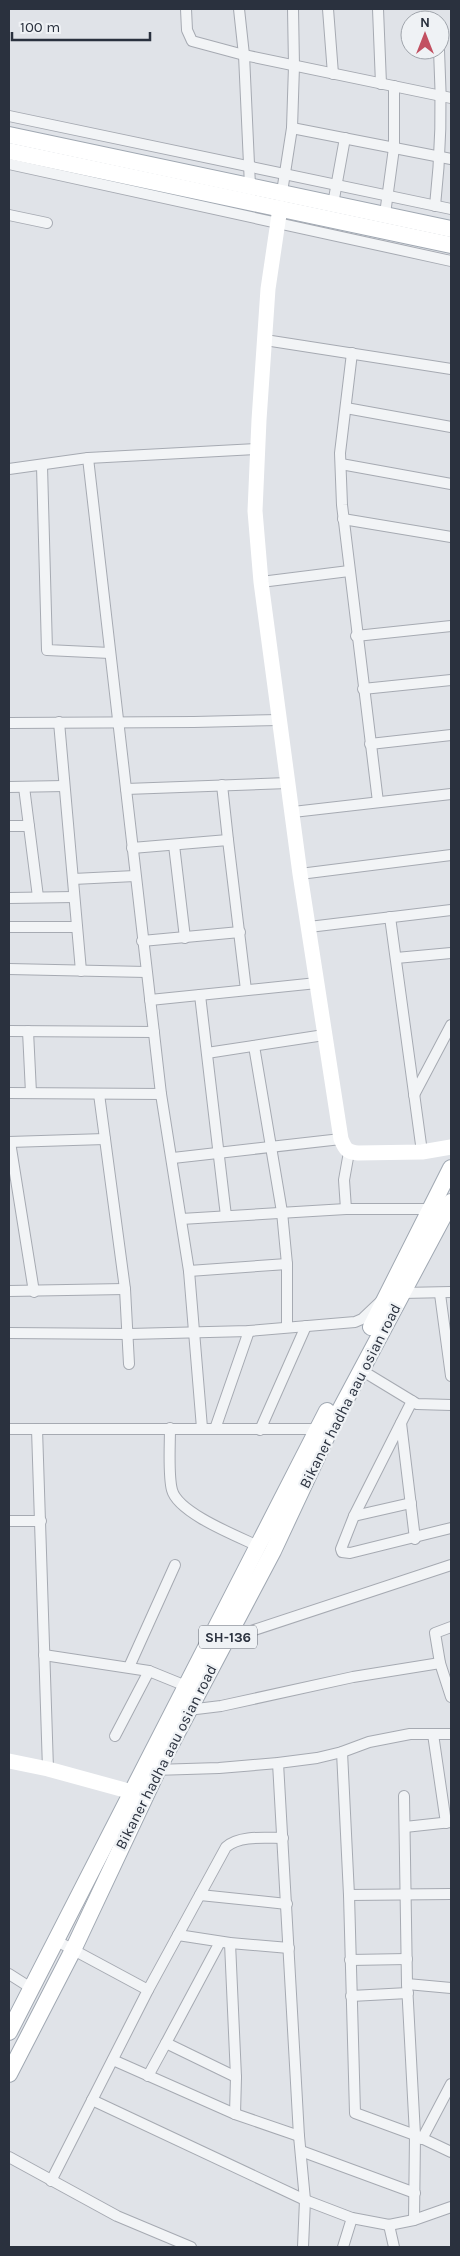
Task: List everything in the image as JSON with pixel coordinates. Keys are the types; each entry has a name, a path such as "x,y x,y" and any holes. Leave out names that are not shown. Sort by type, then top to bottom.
{"main road":[{"path":"9,135 250,186 280,207 333,204 451,229"},
{"path":"9,151 61,169 280,207 451,245"},
{"name":"Bikaner hadha aau osian road","path":"151,1769 188,1710 258,1546 360,1370 451,1168"},
{"name":"Bikaner hadha aau osian road","path":"9,2032 92,1869 138,1794 151,1769 186,1686 219,1638 273,1551 324,1430 395,1294 451,1202"},
{"name":"Bikaner hadha aau osian road","path":"9,2074 73,1950 108,1875 138,1794"},
{"path":"92,1869 108,1875"}],"street":[{"path":"186,9 187,30 192,41 294,66 447,97"},
{"path":"239,9 244,55 250,186"},
{"path":"293,9 292,128 268,289 257,449 255,511 261,582 300,874 341,1139 345,1148 349,1152 422,1152 451,1147"},
{"path":"328,9 333,74"},
{"path":"378,9 381,84"},
{"path":"435,206 447,97 441,60"},
{"path":"385,214 394,148 394,86"},
{"path":"9,116 451,209"},
{"path":"292,128 451,159"},
{"path":"333,204 338,185 345,138"},
{"path":"9,164 61,169"},
{"path":"280,207 451,261"},
{"path":"9,215 46,222"},
{"path":"265,340 451,369"},
{"path":"352,353 341,464 344,519 356,636 378,802"},
{"path":"346,408 451,427"},
{"path":"9,470 88,458 257,449"},
{"path":"88,458 119,722 142,942 161,1094 173,1158 189,1271 202,1428"},
{"path":"341,464 451,484"},
{"path":"42,466 47,650 110,653"},
{"path":"344,519 451,537"},
{"path":"261,582 349,571"},
{"path":"356,636 451,626"},
{"path":"363,690 451,680"},
{"path":"9,722 279,720"},
{"path":"59,722 81,971"},
{"path":"370,744 451,735"},
{"path":"126,789 288,783"},
{"path":"222,785 246,990"},
{"path":"24,786 38,897"},
{"path":"9,787 64,786"},
{"path":"292,812 451,794"},
{"path":"9,826 29,826"},
{"path":"132,848 228,840"},
{"path":"174,845 185,938"},
{"path":"300,874 451,856"},
{"path":"73,879 135,876"},
{"path":"9,898 74,897"},
{"path":"309,927 451,910"},
{"path":"390,917 422,1152"},
{"path":"9,927 77,927"},
{"path":"142,942 240,932"},
{"path":"396,958 451,953"},
{"path":"9,970 146,972"},
{"path":"150,1000 317,983"},
{"path":"200,995 226,1216"},
{"path":"414,1096 451,1025"},
{"path":"9,1031 154,1032"},
{"path":"28,1031 31,1093"},
{"path":"207,1053 324,1035"},
{"path":"254,1046 273,1147 282,1212 286,1264 287,1327"},
{"path":"9,1093 161,1094"},
{"path":"99,1094 124,1289 129,1334 129,1364"},
{"path":"34,1292 9,1142 105,1139"},
{"path":"173,1158 341,1139"},
{"path":"346,1209 344,1180 349,1152"},
{"path":"181,1219 346,1209 431,1209"},
{"path":"189,1271 286,1264"},
{"path":"9,1291 124,1289"},
{"path":"9,1333 129,1334 249,1330 355,1322 362,1319 372,1307 395,1294 440,1294 451,1292"},
{"path":"440,1294 451,1376"},
{"path":"260,1430 306,1326"},
{"path":"215,1429 249,1330"},
{"path":"360,1370 417,1404 451,1405"},
{"path":"412,1401 354,1516 342,1546 342,1552 345,1554 415,1539 451,1528"},
{"path":"401,1422 415,1539"},
{"path":"9,1428 324,1430"},
{"path":"37,1428 48,1769"},
{"path":"170,1428 172,1490 177,1500 188,1510 214,1525 258,1546"},
{"path":"354,1516 411,1503"},
{"path":"9,1521 41,1521"},
{"path":"129,1668 176,1565"},
{"path":"219,1638 451,1566"},
{"path":"451,1627 435,1633 440,1663 451,1697"},
{"path":"44,1655 149,1671 186,1686"},
{"path":"188,1710 221,1706 353,1677 440,1663"},
{"path":"115,1736 149,1671"},
{"path":"151,1769 278,1763 318,1758 369,1742 410,1734 451,1734"},
{"path":"405,1827 449,1823 433,1734"},
{"path":"342,1752 349,1895 355,2113 419,2137 451,2152"},
{"path":"9,1761 48,1769 138,1794"},
{"path":"278,1763 299,2136 305,2200 303,2247"},
{"path":"404,1796 408,1989 419,2137 414,2220"},
{"path":"51,2181 148,1990 226,1847 232,1842 283,1838"},
{"path":"349,1895 451,1894"},
{"path":"200,1895 286,1904"},
{"path":"178,1935 289,1948"},
{"path":"55,1940 148,1990"},
{"path":"148,2076 225,1942"},
{"path":"225,1942 236,2078 235,2114"},
{"path":"350,1960 407,1959"},
{"path":"9,1974 31,1988"},
{"path":"351,1996 408,1989 451,1988"},
{"path":"166,2043 236,2078"},
{"path":"113,2060 235,2114 299,2136"},
{"path":"419,2137 451,2084"},
{"path":"92,2100 305,2200 352,2218 389,2225 414,2220 451,2207"},
{"path":"301,2151 415,2193"},
{"path":"9,2156 117,2216 191,2247"},
{"path":"344,2247 352,2218"},
{"path":"389,2225 394,2247"}]}
